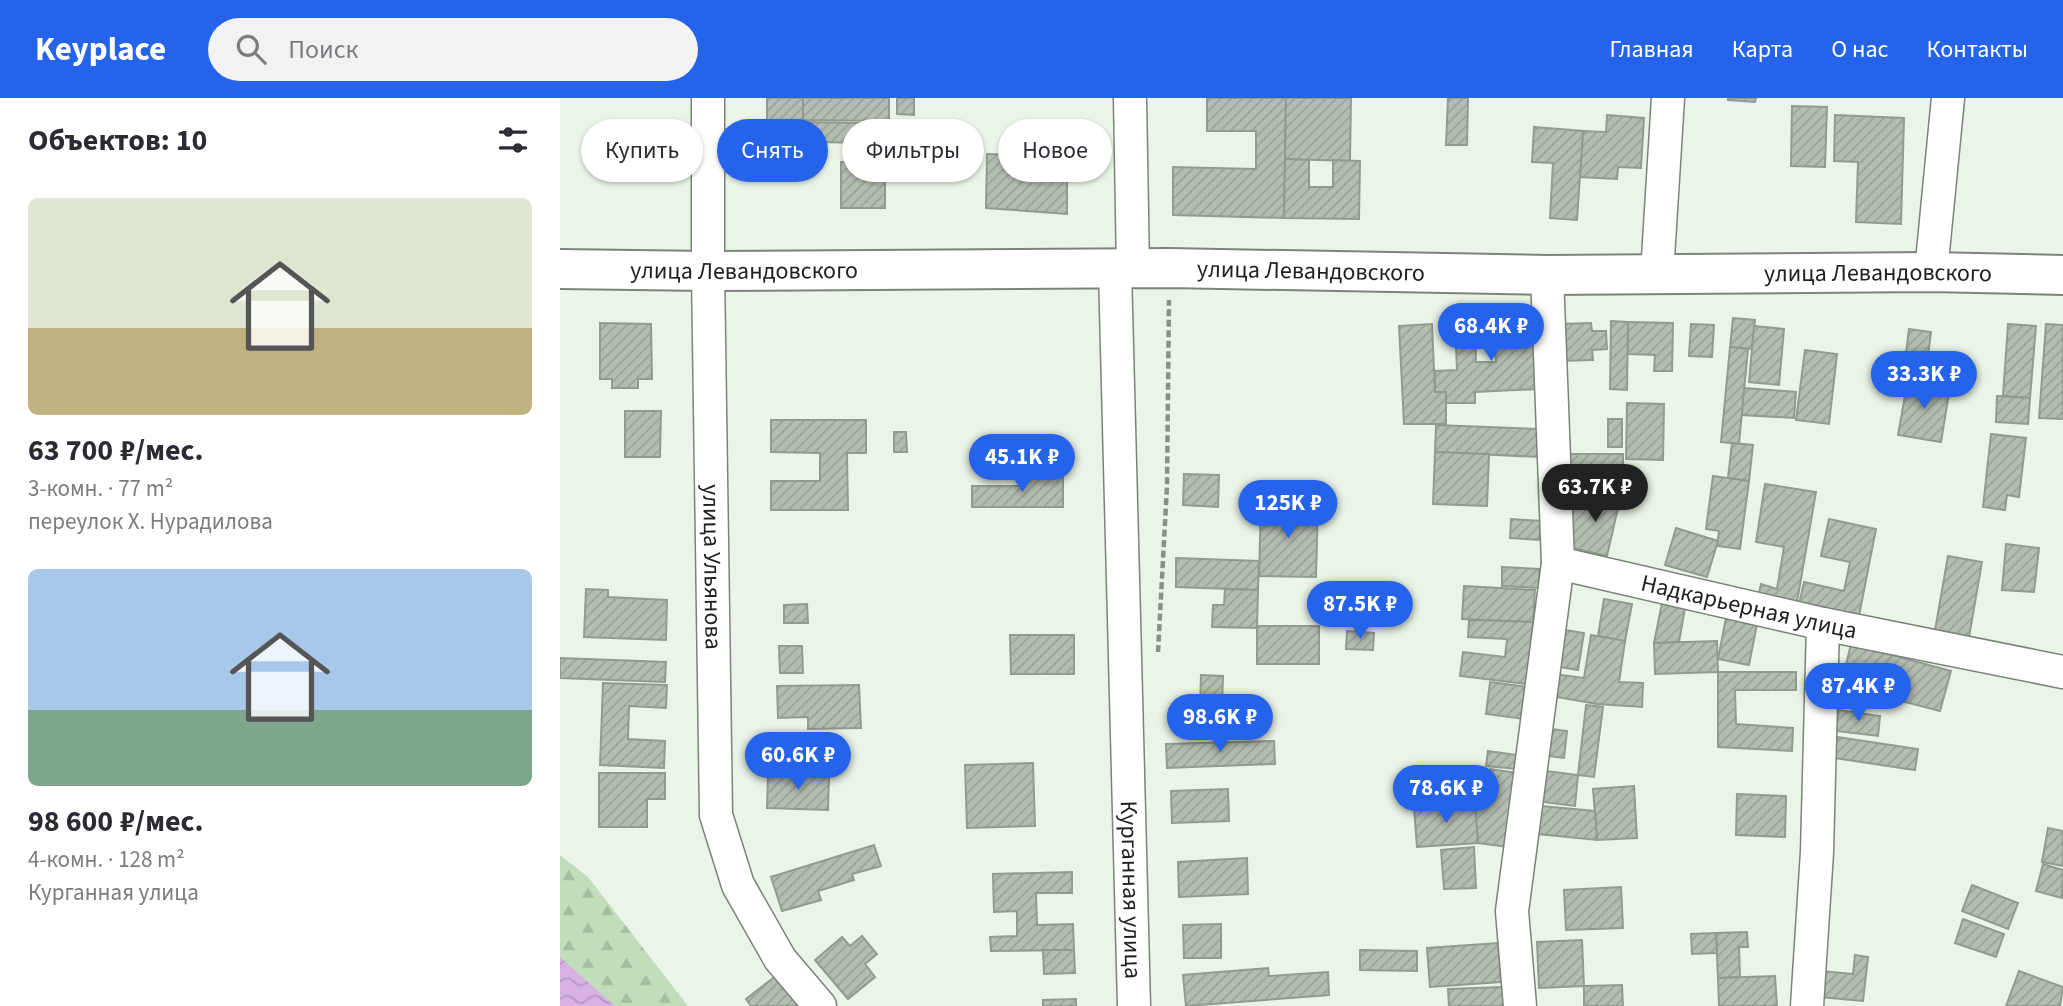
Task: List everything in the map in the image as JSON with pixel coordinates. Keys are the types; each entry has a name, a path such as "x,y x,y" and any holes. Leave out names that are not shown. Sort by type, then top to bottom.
{"street":[{"name":"улица Ульянова","path":"708,98 716,815 737,885 780,958 820,1006"},
{"name":"Курганная улица","path":"1130,98 1139,269 1134,1006"},
{"path":"1657,274 1668,98"},
{"path":"1931,272 1948,98"},
{"name":"улица Левандовского","path":"560,269 1139,269 1547,275 1931,272 2063,275"},
{"path":"1520,1006 1512,911 1558,564 1547,275"},
{"name":"Надкарьерная улица","path":"1558,564 1823,624 2063,672"},
{"path":"1807,1006 1817,852 1823,624"}],"path":[{"path":"1139,269 1167,486 1158,660"}],"green space":[{"path":"560,855 588,877 688,1006 604,1006 560,971"}],"water":[{"path":"560,957 615,1006 560,1006"}],"building":[{"path":"767,98 803,98 803,119 767,119"},
{"path":"803,98 889,98 889,119 803,119"},
{"path":"897,98 914,98 914,115 897,114"},
{"path":"1207,98 1286,98 1284,218 1173,215 1173,167 1256,169 1256,131 1207,131"},
{"path":"1286,98 1351,98 1350,161 1285,159"},
{"path":"1448,98 1468,98 1467,145 1446,145"},
{"path":"1728,98 1756,98 1755,102"},
{"path":"1792,106 1827,107 1825,167 1791,166"},
{"path":"1607,115 1644,118 1641,168 1618,167 1617,179 1580,177 1583,131 1606,132"},
{"path":"1835,115 1904,118 1901,224 1856,222 1858,162 1834,161"},
{"path":"828,122 842,123 842,142 828,142"},
{"path":"1534,127 1583,131 1577,220 1550,218 1553,163 1532,162"},
{"path":"987,154 998,154 998,182 1067,182 1067,214 986,208"},
{"path":"1285,159 1309,160 1309,187 1333,187 1333,160 1360,161 1359,219 1284,218"},
{"path":"841,162 842,182 885,182 885,208 841,208"},
{"path":"1733,318 1755,320 1752,349 1730,347"},
{"path":"1533,320 1538,389 1475,392 1475,403 1445,403 1446,392 1435,392 1435,371 1457,370 1455,322 1475,321 1476,362 1496,362 1493,322"},
{"path":"1611,321 1628,322 1627,390 1610,389"},
{"path":"1628,322 1673,323 1672,371 1654,371 1655,355 1628,354"},
{"path":"600,323 651,324 652,379 638,379 638,388 612,388 612,379 600,379"},
{"path":"1591,323 1592,331 1606,331 1607,349 1592,350 1593,360 1561,361 1559,324"},
{"path":"1432,324 1435,392 1446,392 1446,424 1404,424 1399,326"},
{"path":"1691,324 1714,325 1712,357 1689,356"},
{"path":"2008,324 2036,326 2030,398 2003,396"},
{"path":"2046,324 2063,325 2063,419 2039,418"},
{"path":"1754,326 1784,329 1779,385 1749,382"},
{"path":"1909,329 1931,332 1926,372 1904,369"},
{"path":"1730,347 1748,349 1739,444 1721,442"},
{"path":"1805,350 1837,354 1829,424 1796,420"},
{"path":"1908,379 1950,387 1941,442 1898,435"},
{"path":"1744,388 1796,392 1794,418 1742,415"},
{"path":"1997,396 2030,398 2028,424 1996,422"},
{"path":"1627,403 1664,404 1663,460 1626,459"},
{"path":"625,411 661,411 660,457 625,457"},
{"path":"1608,419 1622,419 1622,447 1608,447"},
{"path":"771,420 866,420 866,453 847,453 848,510 771,510 771,481 820,481 820,453 771,452"},
{"path":"1436,425 1540,429 1539,457 1435,452"},
{"path":"894,432 906,432 907,452 894,452"},
{"path":"1991,434 2026,438 2019,497 2007,495 2005,510 1983,507"},
{"path":"1732,443 1753,445 1749,481 1728,478"},
{"path":"1435,452 1489,454 1487,506 1433,504"},
{"path":"1570,454 1623,454 1623,486 1570,486"},
{"path":"1184,474 1219,475 1218,507 1183,505"},
{"path":"1024,476 1063,477 1063,507 972,507 972,486 1024,486"},
{"path":"1713,476 1749,481 1740,549 1717,546 1719,531 1706,529"},
{"path":"1765,484 1816,492 1796,608 1758,598 1761,584 1777,589 1784,547 1756,542"},
{"path":"1605,486 1623,486 1607,556 1569,547 1569,509 1605,509"},
{"path":"1261,502 1318,504 1316,577 1259,576"},
{"path":"1511,519 1541,521 1540,540 1510,538"},
{"path":"1829,519 1876,529 1858,621 1798,609 1804,582 1844,591 1850,562 1821,556"},
{"path":"1676,528 1718,541 1707,577 1665,565"},
{"path":"2006,544 2039,548 2034,592 2002,590"},
{"path":"1948,556 1982,562 1968,643 1934,636"},
{"path":"1176,558 1259,561 1258,590 1176,587"},
{"path":"1502,567 1539,569 1539,588 1502,586"},
{"path":"1464,586 1535,590 1533,622 1462,619"},
{"path":"586,589 608,590 608,597 667,600 666,640 584,637"},
{"path":"1225,589 1258,590 1257,628 1212,627 1213,605 1224,605"},
{"path":"1604,599 1632,604 1625,641 1598,636"},
{"path":"1662,603 1685,608 1679,642 1654,643"},
{"path":"807,604 808,623 784,623 784,605"},
{"path":"1726,618 1757,624 1749,665 1718,659"},
{"path":"1469,620 1533,622 1526,684 1460,676 1463,652 1505,657 1507,639 1468,637"},
{"path":"1257,626 1319,626 1319,664 1257,664"},
{"path":"1565,630 1584,633 1578,670 1560,667"},
{"path":"1347,631 1374,633 1373,650 1346,649"},
{"path":"1010,635 1074,635 1074,674 1011,674"},
{"path":"1591,635 1625,641 1619,682 1643,683 1642,707 1597,704 1551,696 1554,674 1584,678"},
{"path":"1717,641 1718,672 1655,674 1654,643"},
{"path":"1851,644 1951,671 1940,711 1878,695 1880,686 1843,677"},
{"path":"779,646 802,646 803,673 780,673"},
{"path":"560,658 666,662 665,682 560,678"},
{"path":"1718,672 1796,672 1796,690 1735,690 1736,724 1793,728 1792,751 1718,747"},
{"path":"1201,675 1223,676 1222,705 1200,704"},
{"path":"1490,682 1528,687 1524,719 1486,714"},
{"path":"603,683 667,685 666,708 629,706 628,739 665,741 664,768 600,765"},
{"path":"859,685 861,728 808,729 808,717 778,718 777,686"},
{"path":"1586,705 1603,707 1594,777 1578,775"},
{"path":"1839,710 1880,716 1878,736 1836,731"},
{"path":"1552,729 1567,731 1564,758 1548,756"},
{"path":"1837,737 1918,749 1915,770 1834,758"},
{"path":"1274,741 1275,764 1167,768 1166,744"},
{"path":"776,744 809,745 808,768 775,768"},
{"path":"1488,751 1517,755 1516,769 1486,766"},
{"path":"1033,763 1035,826 967,828 965,765"},
{"path":"1490,769 1518,773 1508,847 1478,843 1475,803 1485,805"},
{"path":"1546,771 1578,775 1575,806 1543,802"},
{"path":"599,773 665,773 665,799 647,799 647,827 599,827"},
{"path":"768,774 829,776 828,810 767,808"},
{"path":"1634,786 1637,838 1597,840 1593,789"},
{"path":"1228,789 1229,821 1172,823 1171,791"},
{"path":"1737,794 1786,796 1785,837 1736,835"},
{"path":"1475,803 1478,843 1417,847 1414,808"},
{"path":"1541,806 1595,811 1597,840 1538,834"},
{"path":"2048,828 2063,831 2063,866 2042,862"},
{"path":"874,845 881,866 852,874 854,880 818,891 821,900 782,911 771,877"},
{"path":"1474,847 1476,888 1444,889 1441,850"},
{"path":"1247,858 1248,894 1179,897 1178,862"},
{"path":"2043,864 2063,870 2062,898 2036,891"},
{"path":"1072,872 1072,893 1036,893 1037,925 1073,924 1074,950 991,951 990,937 1017,936 1017,911 994,912 993,874"},
{"path":"1972,885 2018,903 2008,929 1962,911"},
{"path":"1621,887 1623,928 1566,930 1564,890"},
{"path":"1963,919 2004,934 1996,957 1955,943"},
{"path":"1221,924 1221,958 1184,958 1183,925"},
{"path":"1747,932 1748,947 1739,947 1740,977 1718,978 1716,933"},
{"path":"1716,933 1717,953 1692,954 1691,934"},
{"path":"862,936 877,954 865,964 875,977 848,999 815,960 842,937 850,946"},
{"path":"1582,940 1584,986 1539,988 1537,942"},
{"path":"1498,943 1501,982 1430,987 1427,948"},
{"path":"1043,950 1074,950 1075,973 1044,974"},
{"path":"1360,950 1417,951 1417,971 1360,970"},
{"path":"1855,955 1868,957 1863,1001 1820,997 1822,971 1853,974"},
{"path":"1268,968 1269,976 1328,972 1329,995 1186,1006 1183,975"},
{"path":"2019,971 2063,987 2060,1006 2006,1006"},
{"path":"777,975 801,1006 751,1006 746,999"},
{"path":"1775,976 1777,1006 1719,1006 1718,978"},
{"path":"1622,985 1623,1006 1584,1006 1584,986"},
{"path":"1502,987 1504,1006 1449,1006 1448,989"},
{"path":"1076,999 1076,1006 1043,1006 1043,1000"}]}
